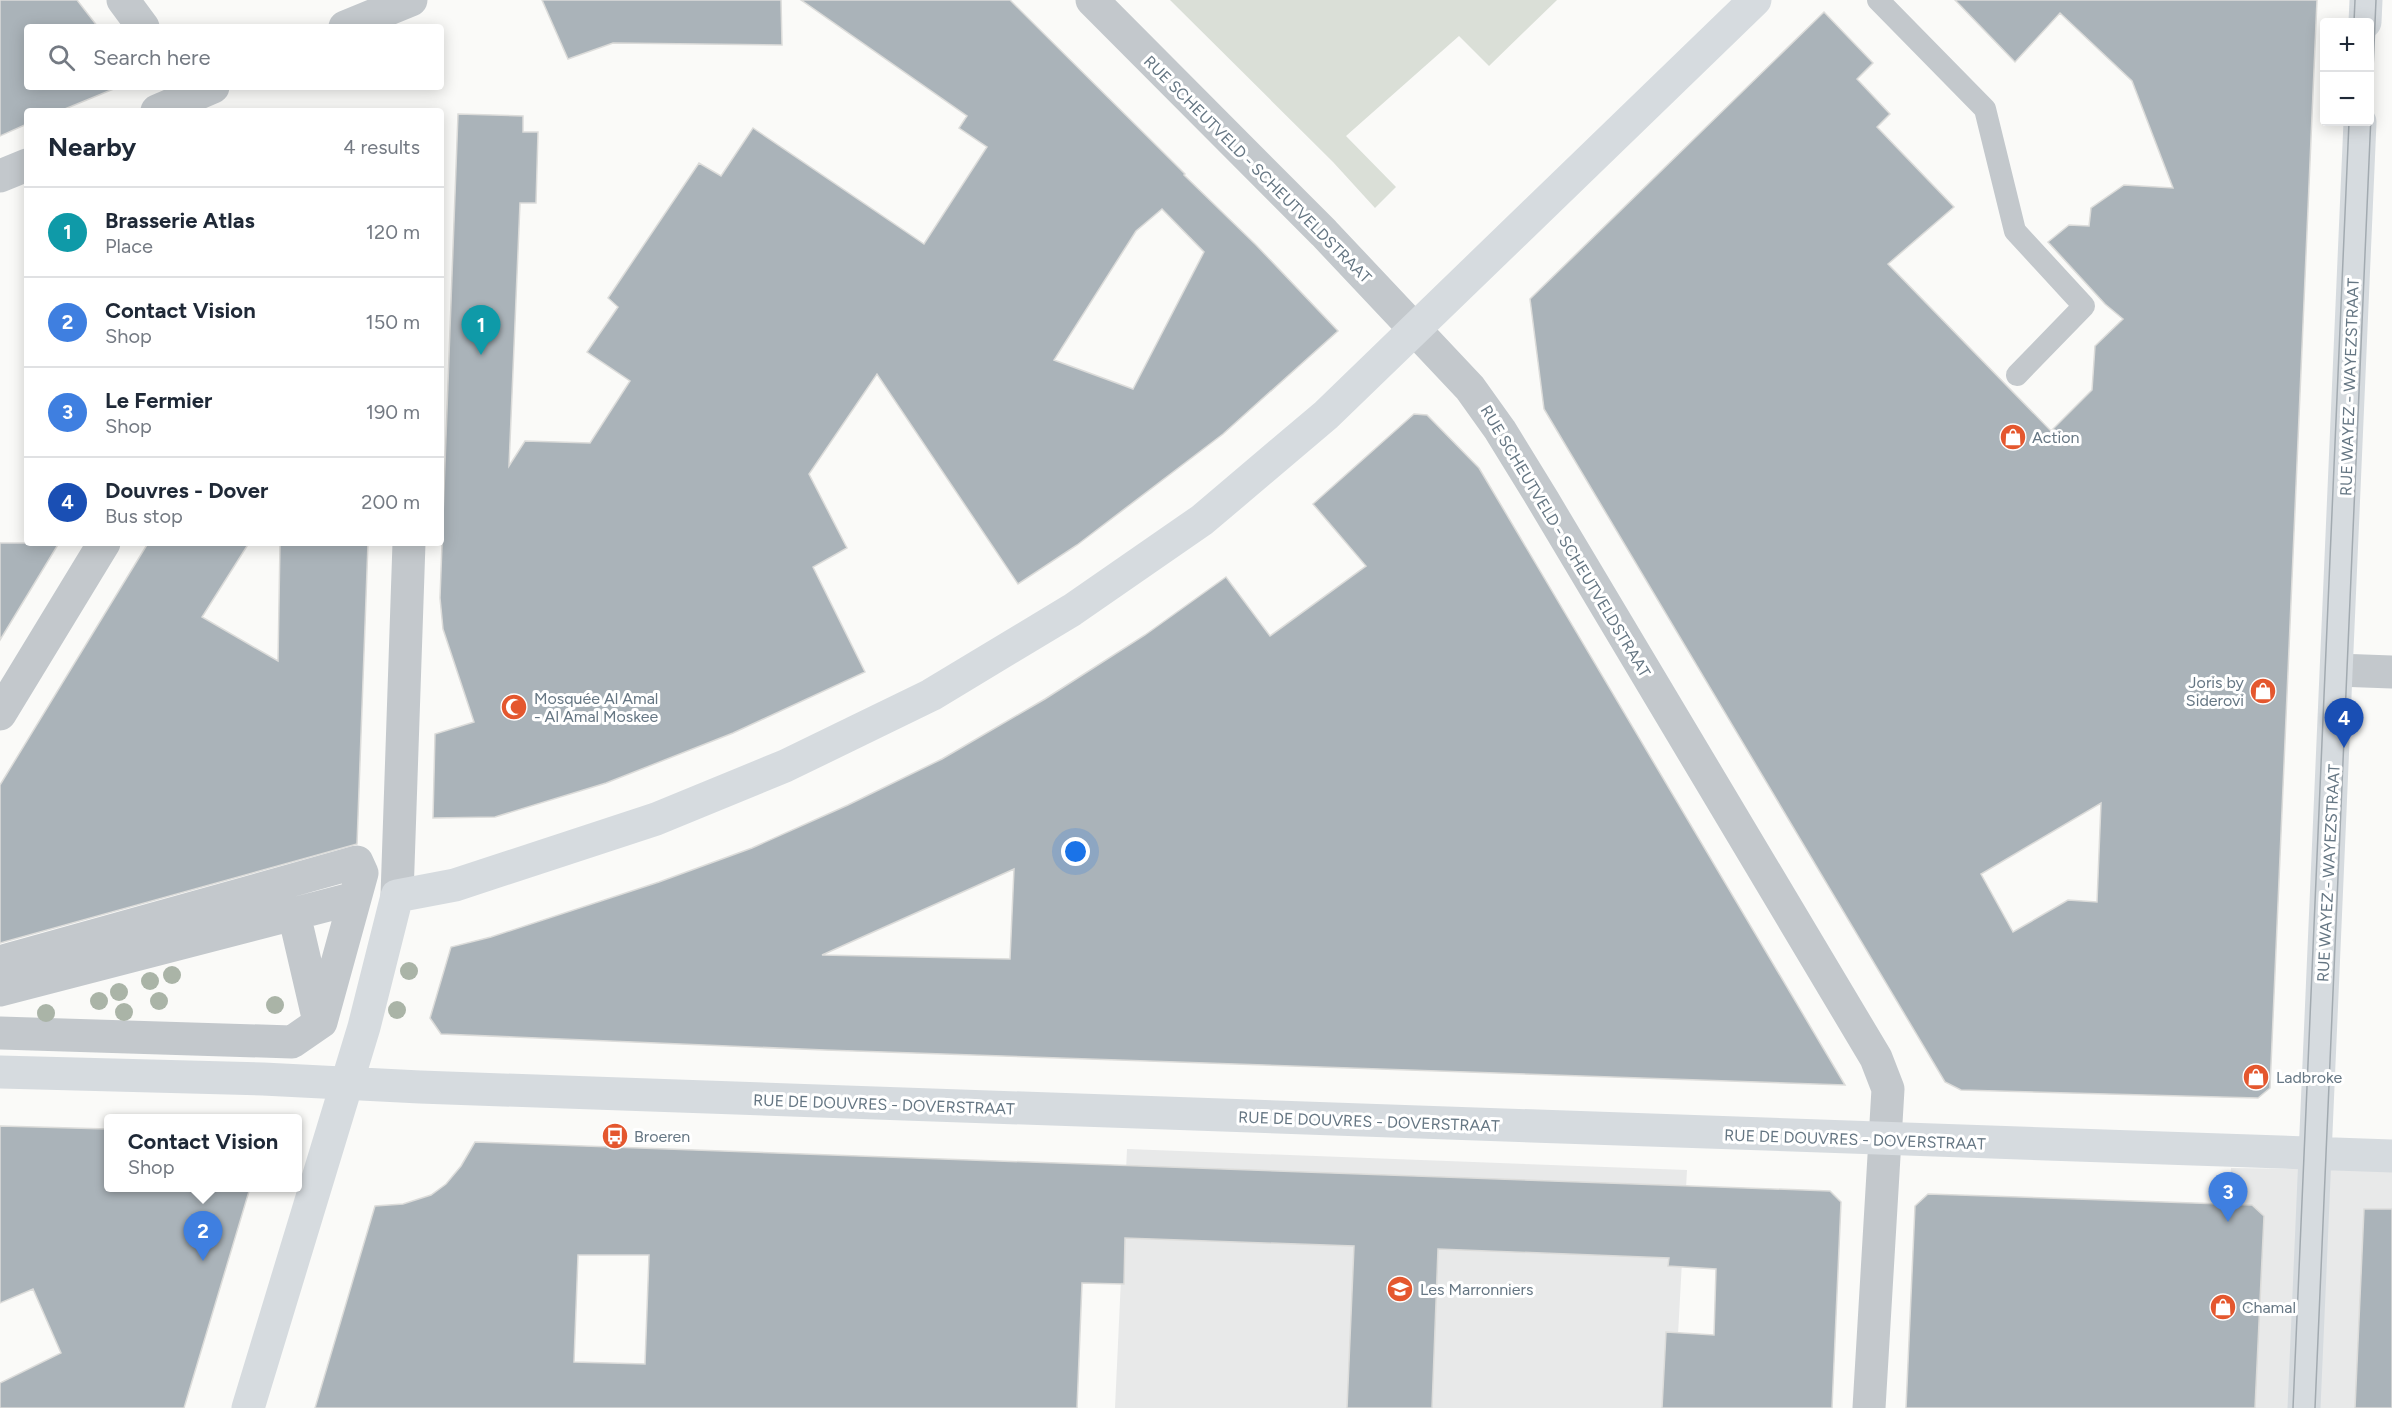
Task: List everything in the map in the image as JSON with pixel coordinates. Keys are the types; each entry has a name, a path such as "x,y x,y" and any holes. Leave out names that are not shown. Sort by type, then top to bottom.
{"street":[{"path":"123,0 141,24"},
{"path":"352,24 411,0"},
{"name":"RUE SCHEUTVELD - SCHEUTVELDSTRAAT","path":"1092,0 1324,233 1470,388 1500,430 1876,1058 1888,1089 1869,1408"},
{"path":"397,896 455,885 656,819 786,766 931,695 1072,610 1202,520 1326,415 1755,0"},
{"path":"2365,18 2366,0"},
{"path":"165,108 201,95"},
{"name":"RUE WAYEZ - WAYEZSTRAAT","path":"2304,1408 2360,126"},
{"path":"0,176 24,166"},
{"path":"0,714 102,546"},
{"path":"248,1408 364,1027 397,896 409,546"},
{"path":"2337,670 2392,672"},
{"path":"0,962 357,862 362,873 320,1013"},
{"path":"0,990 355,898"},
{"path":"0,1033 292,1042 321,1022 294,914"},
{"name":"RUE DE DOUVRES - DOVERSTRAAT","path":"0,1072 263,1079 346,1084 1884,1140 2392,1156"}],"lane":[{"path":"1878,0 1985,109 2015,231 2084,306 2017,375"}],"shaded area":[{"path":"1170,0 1557,0 1489,66 1459,36 1346,136 1396,187 1375,208 1333,162"},
{"name":"Les Marronniers","path":"1127,1149 1687,1170 1674,1408 1115,1408"},
{"path":"2231,1168 2392,1170 2392,1408 2222,1408"}],"building":[{"path":"0,0 77,0 96,24 24,24 24,90 111,90 67,108 24,108 24,125 0,136"},
{"path":"542,0 781,0 782,45 613,43 568,59"},
{"path":"801,0 1010,0 1256,245 1338,331 1223,434 1077,545 1018,584 877,374 809,474 847,548 813,567 865,672 733,733 606,783 495,817 433,818 435,734 474,722 443,629 440,598 442,546 444,546 458,114 523,116 523,132 538,132 536,203 520,203 509,466 525,441 590,443 630,381 587,352 618,307 608,298 699,163 721,176 753,128 924,244 987,147 959,128 967,116","holes":["1162,209 1204,252 1133,389 1054,360 1136,231"]},
{"path":"1955,0 2317,0 2270,1088 2258,1098 1961,1090 1945,1082 1544,409 1530,299 1824,12 1873,63 1857,79 1890,114 1877,127 1954,207 1888,264 2051,431 2092,390 2095,346 2123,319 2105,304 2048,242 2069,225 2089,226 2091,208 2124,185 2173,188 2132,81 2060,13 2015,62","holes":["2101,803 2097,902 2068,900 2013,932 1981,874"]},
{"path":"1414,414 1427,415 1479,468 1845,1085 825,1050 441,1034 430,1018 451,947 491,937 659,882 752,848 848,805 942,759 1045,699 1145,635 1226,577 1270,636 1366,566 1313,504","holes":["1014,869 1010,959 822,955"]},
{"path":"0,543 57,546 0,640"},
{"path":"146,546 247,546 202,617 278,661 280,546 368,546 357,844 0,943 0,785"},
{"path":"0,1126 104,1129 104,1192 249,1192 184,1408 0,1408 0,1383 61,1353 33,1289 0,1303"},
{"path":"475,1142 1830,1191 1841,1202 1832,1408 1662,1408 1666,1332 1714,1335 1716,1269 1668,1266 1669,1258 1438,1249 1432,1408 1347,1408 1354,1246 1125,1238 1124,1284 1082,1283 1077,1408 315,1408 375,1206 403,1204 431,1195 446,1184 461,1166","holes":["578,1255 649,1255 645,1364 574,1362"]},
{"path":"1928,1194 2252,1205 2264,1216 2255,1408 1906,1408 1915,1206"},
{"path":"2364,1209 2392,1209 2392,1408 2355,1408"}],"tram line":[{"path":"2354,18 2355,0"},
{"path":"2315,1408 2376,0"},
{"path":"2293,1408 2349,126"}],"place":[{"name":"Brasserie Atlas","path":"481,355"},
{"name":"Action","path":"2013,437"},
{"name":"Joris by Siderovi","path":"2263,691"},
{"name":"Mosquée Al Amal - Al Amal Moskee","path":"514,707"},
{"name":"Douvres - Dover","path":"2344,748"},
{"name":"Ladbroke","path":"2256,1077"},
{"name":"Broeren","path":"615,1136"},
{"name":"Le Fermier","path":"2228,1222"},
{"name":"Contact Vision","path":"203,1261"},
{"name":"Les Marronniers","path":"1400,1289"},
{"name":"Chamal","path":"2223,1307"}]}
